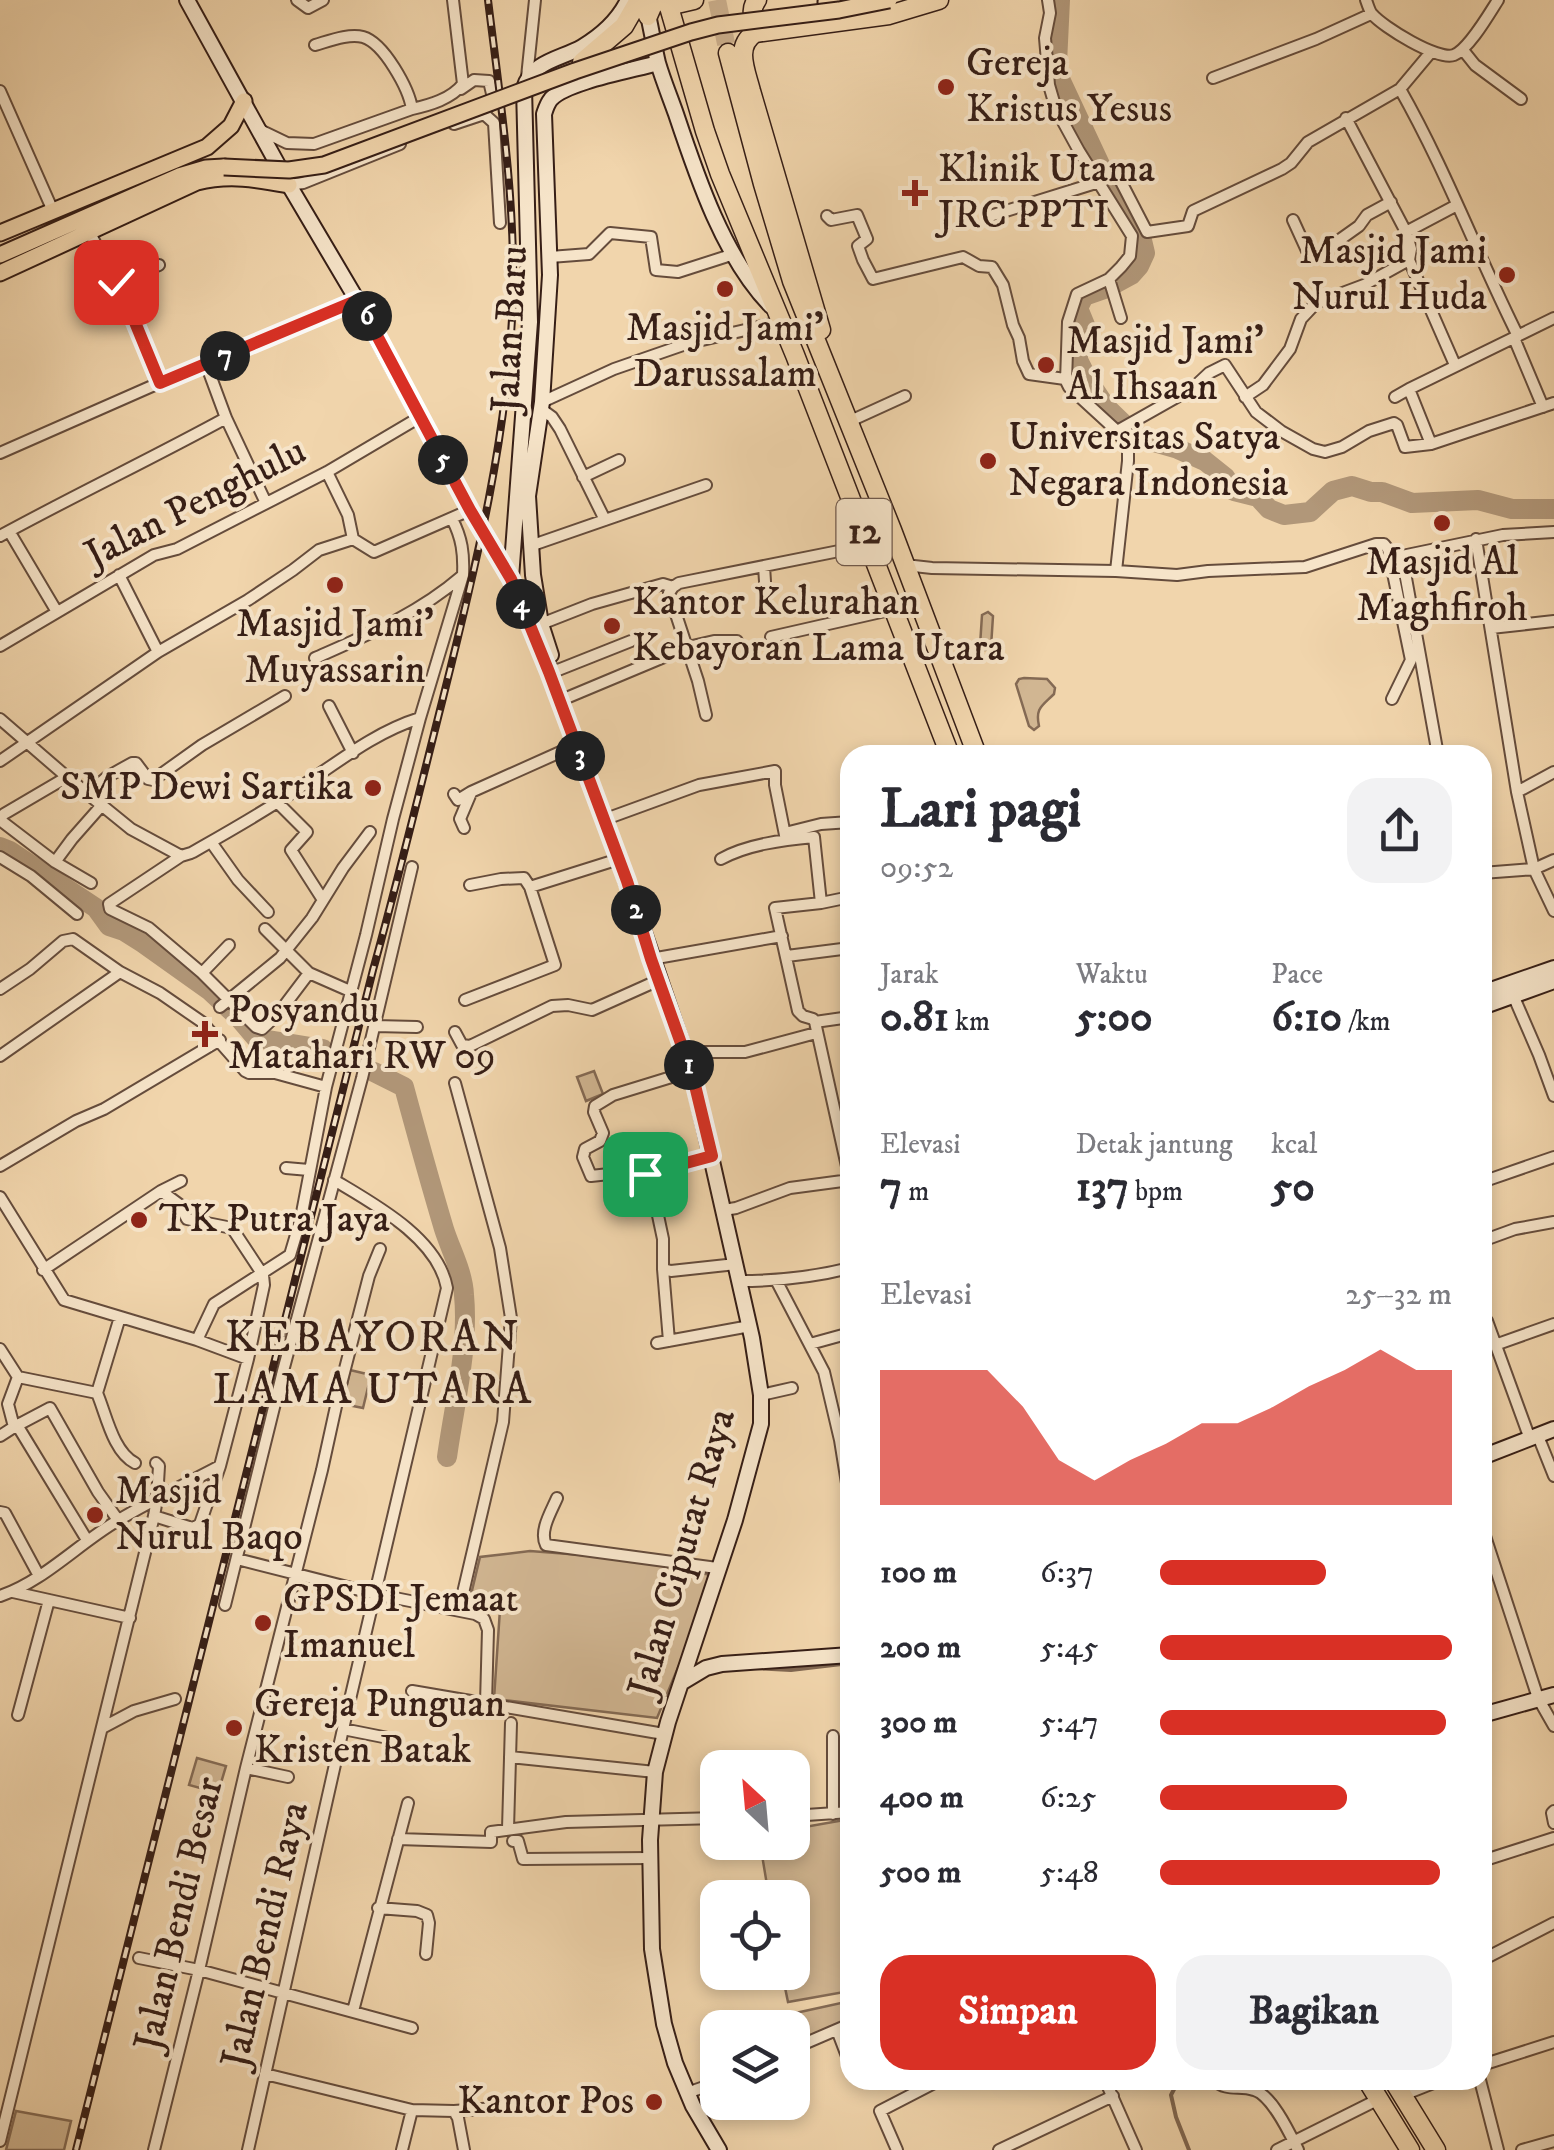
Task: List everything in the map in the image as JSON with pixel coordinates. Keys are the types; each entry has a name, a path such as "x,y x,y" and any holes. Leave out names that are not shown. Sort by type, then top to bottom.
{"highway":[{"path":"573,58 654,4 694,0"},
{"path":"757,0 752,16 758,26 769,32"},
{"path":"828,374 817,315 742,50 748,37 889,15 939,0"},
{"name":"12","path":"654,4 683,58 704,132 946,745"},
{"name":"12","path":"728,53 781,248 973,745"},
{"path":"1374,2090 1410,2150"},
{"path":"1399,2090 1436,2150"}],"main road":[{"path":"187,0 511,579"},
{"path":"0,255 18,241 179,176 224,162 318,157 573,58 615,21 628,0"},
{"path":"527,78 539,66 710,17 838,0"},
{"path":"224,162 290,170 324,164 691,32 889,0"},
{"path":"654,4 658,63 687,149 734,254 778,316"},
{"path":"573,58 577,78 574,86"},
{"path":"574,86 658,63"},
{"name":"Jalan Baru","path":"511,579 530,322 524,114 527,78"},
{"name":"Jalan Baru","path":"551,671 530,546 528,496 542,405 550,257 544,114 549,101 574,86"},
{"path":"0,233 208,147 232,126 244,101"},
{"path":"0,273 197,182 248,178 289,184"},
{"path":"0,242 18,241"},
{"path":"487,540 511,562"},
{"name":"Jalan Ciputat Raya","path":"511,579 551,671 691,1071 762,1394 761,1424 735,1520 664,1734 650,1820 652,1950 659,2000 670,2049 688,2093 719,2150"},
{"path":"1492,990 1554,968"},
{"path":"1492,1003 1554,982"},
{"path":"1492,1452 1554,1429"},
{"path":"682,1684 706,1668 743,1660 840,1656"},
{"path":"1492,1712 1554,1695"}],"street":[{"path":"297,0 308,8 324,0"},
{"path":"454,0 463,84 456,92"},
{"path":"527,78 535,0"},
{"path":"1048,0 1050,14 1045,38 1049,85 1056,109 1132,236 1130,256 1111,287 1077,294 1068,322 1065,379 1069,387 1119,430 1128,447 1116,571"},
{"path":"1366,0 1371,14 1431,52 1448,56 1463,50 1498,0"},
{"path":"1213,78 1371,14"},
{"path":"315,44 352,36 368,38 396,69 412,110"},
{"path":"1463,50 1475,65 1521,98"},
{"path":"1117,174 1146,232 1188,226 1193,212 1282,169 1308,142 1400,88 1431,52"},
{"path":"260,130 288,143 314,144 412,110 474,80 489,82 493,98 484,114 303,184 289,184"},
{"path":"1119,430 1226,365 1256,412 1312,449 1325,452 1368,431 1394,424 1405,447 1431,444 1549,405 1400,88"},
{"path":"0,91 52,211"},
{"path":"484,114 494,123 500,223"},
{"path":"1346,118 1406,232 1412,250 1409,260 1455,365"},
{"path":"993,216 1099,182"},
{"path":"1293,220 1314,258 1359,226 1367,215 1391,202"},
{"path":"1406,232 1458,205"},
{"path":"827,216 831,220 856,215 867,239 858,246 873,279 963,257 979,266 992,267 1003,285 1029,374 1065,379"},
{"path":"89,231 132,315 160,383"},
{"path":"550,257 590,254 610,233 651,236 656,270 678,272 734,254"},
{"path":"1245,397 1263,385 1290,348 1301,318 1316,303 1364,285 1409,260"},
{"path":"116,282 159,264"},
{"path":"1111,287 1122,318"},
{"path":"0,454 358,300"},
{"path":"605,520 552,416 542,405 614,369 778,316"},
{"path":"1395,397 1554,318"},
{"path":"206,364 226,418 266,503"},
{"path":"1409,390 1431,444"},
{"path":"848,422 906,396"},
{"name":"Jalan Penghulu","path":"0,646 119,574 154,555 176,550 326,472 420,417"},
{"path":"57,612 5,533 226,418"},
{"path":"583,476 619,460"},
{"path":"326,472 348,516 353,539 374,552 470,510"},
{"path":"530,546 706,485"},
{"path":"197,1340 214,1304 292,1251 350,991 420,718 464,575 460,534 452,519"},
{"path":"1436,745 1404,554 1503,535 1554,532"},
{"path":"0,761 158,652 248,600 318,550 353,539"},
{"path":"1476,540 1517,792 1534,869 1554,911"},
{"path":"905,566 1177,575 1305,567 1384,544 1410,660 1392,699"},
{"path":"542,624 592,604 663,584 673,586 869,545"},
{"path":"764,566 766,597"},
{"path":"915,593 932,568"},
{"path":"119,574 158,652"},
{"path":"315,658 395,623 464,575"},
{"path":"673,586 670,593 706,715"},
{"path":"771,637 894,609"},
{"path":"1490,628 1554,621"},
{"path":"551,671 631,641"},
{"path":"559,701 688,647 714,641 737,642"},
{"path":"88,794 132,763 148,780 153,780 202,745 285,696"},
{"path":"329,706 353,753"},
{"path":"310,973 278,1014 262,1029 256,1027 225,1002 202,972 150,928 110,909 110,902 181,856 278,803 396,726 420,718"},
{"path":"0,719 131,829 181,856"},
{"path":"454,794 458,800 576,745"},
{"path":"603,820 698,785 774,771 785,836"},
{"path":"1517,792 1554,772"},
{"path":"67,778 0,819 55,862 90,883"},
{"path":"464,828 460,819 471,792"},
{"path":"278,803 307,832 290,850 323,900"},
{"path":"55,862 102,805"},
{"path":"721,859 821,824 840,823"},
{"path":"225,1002 280,958 370,832"},
{"path":"785,836 814,837 821,903"},
{"path":"210,842 239,882 268,912"},
{"path":"0,857 31,876 77,914"},
{"path":"530,887 619,860"},
{"path":"1492,873 1534,869 1554,860"},
{"path":"225,1605 376,1026 412,867"},
{"path":"465,1000 555,964 524,878 470,885"},
{"path":"840,899 775,908 798,1011 813,1019 840,1138"},
{"path":"264,928 310,973 350,991"},
{"path":"651,959 782,936"},
{"path":"0,989 63,941 73,939 188,1012 249,1073 276,1073 326,1087"},
{"path":"202,972 229,945"},
{"path":"786,956 840,949"},
{"path":"0,1056 120,972"},
{"path":"455,1032 462,1045 470,1046 552,1006 592,1010 659,980"},
{"path":"1512,996 1543,1053 1554,1096"},
{"path":"684,1052 745,1052 840,1019"},
{"path":"376,1026 417,1027"},
{"path":"0,1166 220,1040"},
{"path":"691,1071 606,1098 594,1109 604,1133 584,1153 589,1175 609,1174 619,1181 712,1156"},
{"path":"455,1083 500,1248 510,1318 503,1422 459,1610"},
{"path":"1492,1179 1554,1157"},
{"path":"286,1168 309,1170"},
{"path":"650,1173 663,1238 663,1342 750,1326"},
{"path":"43,1270 181,1180"},
{"name":"Jalan Bendi Raya","path":"249,2150 447,1288 440,1266 426,1245 334,1180"},
{"path":"724,1210 790,1188 840,1181"},
{"path":"154,1516 189,1527 200,1524 220,1466 264,1290 262,1275 232,1228 187,1219 180,1205 161,1190"},
{"path":"0,1197 64,1300 248,1358"},
{"path":"1492,1238 1515,1229 1554,1222"},
{"name":"Jalan Bendi Besar","path":"154,2150 344,1370 380,1249"},
{"path":"663,1269 736,1264"},
{"path":"740,1281 840,1270"},
{"path":"776,1280 810,1344 829,1388 840,1428"},
{"path":"120,1317 98,1392 121,1450 128,1460 135,1462"},
{"path":"1495,1345 1554,1324"},
{"path":"810,1344 840,1336"},
{"path":"1492,1336 1554,1476"},
{"path":"0,1349 18,1377 98,1392"},
{"path":"18,1377 8,1404 15,1426 87,1540"},
{"path":"762,1394 792,1388"},
{"path":"0,1436 50,1408 118,1520"},
{"path":"0,2141 5,2105 154,1516 159,1466 156,1463"},
{"path":"0,1596 39,1576 118,1520 220,1466"},
{"path":"557,1498 545,1529 546,1545 718,1568"},
{"path":"0,1512 5,1513 39,1576"},
{"path":"1492,1558 1538,1698 1554,1726"},
{"path":"237,1559 484,1619 488,1630 486,1703"},
{"path":"13,1592 130,1618"},
{"path":"18,1716 50,1600"},
{"path":"412,1691 664,1734"},
{"path":"102,1728 134,1711 175,1699"},
{"path":"510,1835 511,1723"},
{"path":"343,1728 393,1739 390,1754"},
{"path":"833,1736 833,1814"},
{"path":"510,1758 655,1772"},
{"path":"246,1768 288,1777"},
{"path":"353,2011 408,1803"},
{"path":"1554,1812 1554,1823"},
{"path":"810,1815 840,1813"},
{"path":"398,1840 491,1842 491,1832 510,1835 566,1822 700,1819"},
{"path":"510,1835 518,1841 522,1858 651,1858"},
{"path":"1492,1859 1554,1838"},
{"path":"378,1908 427,1915 426,1954"},
{"path":"1492,1955 1554,1924"},
{"path":"139,1958 200,1970 412,2028"},
{"path":"810,2041 840,2029"},
{"path":"837,2030 840,2038"},
{"path":"1492,2061 1554,2042"},
{"path":"265,2074 412,2110 509,2107"},
{"path":"688,2093 700,2089"},
{"path":"898,2150 880,2110 920,2090"},
{"path":"1110,2090 1136,2150"},
{"path":"1255,2090 1267,2098 1296,2146"},
{"path":"1483,2090 1498,2150"},
{"path":"999,2150 1113,2096"},
{"path":"1276,2150 1296,2146 1380,2098"},
{"path":"402,2150 412,2110"},
{"path":"454,2111 464,2150"},
{"path":"1522,2150 1554,2141"}],"shaded area":[{"path":"988,612 993,616 991,647 985,650 980,646 982,615"},
{"path":"1024,678 1047,679 1055,688 1040,708 1039,726 1034,730 1029,726 1016,684"},
{"path":"594,1071 603,1094 586,1101 577,1077"},
{"path":"350,1370 371,1375 363,1408 343,1404"},
{"path":"530,1551 620,1558 711,1575 657,1718 494,1699 500,1609 469,1603 480,1557"},
{"path":"197,1758 226,1766 218,1793 189,1785"},
{"path":"840,1821 840,1993 788,2002 786,1990 810,1990 810,1880 766,1880 763,1860 810,1860 810,1826"},
{"path":"840,2003 840,2023 810,2037 809,2010"},
{"path":"16,2111 71,2121 64,2150 6,2150"}],"waterway":[{"path":"1060,0 1060,79 1117,201 1141,236 1145,253 1131,275 1084,296 1078,308 1085,325 1078,360 1106,407 1134,434 1205,461 1225,477 1234,491 1258,497 1269,509 1284,515 1310,512 1333,491 1352,486 1412,503 1478,500 1512,509 1554,509"},
{"path":"0,847 96,908 109,926 143,943 209,990 256,1038 323,1049"},
{"path":"374,1072 404,1087 463,1286 463,1356 447,1457"},
{"path":"755,1668 791,1670 840,1664"},
{"path":"1174,2090 1171,2095 1176,2117 1189,2150"},
{"path":"1265,2090 1275,2101"}],"tunnel":[{"path":"717,0 728,53"}],"railway":[{"path":"76,2150 443,698 489,498 505,397 513,258 506,147 488,0"}],"place":[{"name":"Gereja Kristus Yesus","path":"946,87"},
{"name":"Klinik Utama JRC PPTI","path":"915,193"},
{"name":"Masjid Jami Nurul Huda","path":"1507,275"},
{"name":"Masjid Jami' Darussalam","path":"725,289"},
{"name":"Masjid Jami' Al Ihsaan","path":"1046,365"},
{"name":"Universitas Satya Negara Indonesia","path":"988,461"},
{"name":"Masjid Al Maghfiroh","path":"1442,523"},
{"name":"Masjid Jami' Muyassarin","path":"335,585"},
{"name":"Kantor Kelurahan Kebayoran Lama Utara","path":"612,626"},
{"name":"SMP Dewi Sartika","path":"373,788"},
{"name":"Posyandu Matahari RW 09","path":"205,1034"},
{"name":"TK Putra Jaya","path":"139,1220"},
{"name":"Masjid Nurul Baqo","path":"95,1515"},
{"name":"GPSDI Jemaat Imanuel","path":"263,1623"},
{"name":"Gereja Punguan Kristen Batak","path":"234,1728"},
{"name":"Kantor Pos","path":"654,2102"}],"district":[{"name":"KEBAYORAN LAMA UTARA","path":"373,1364"}],"route":[{"path":"116,282 160,383 358,300 511,579 627,881 693,1077 712,1156 645,1174"}]}
